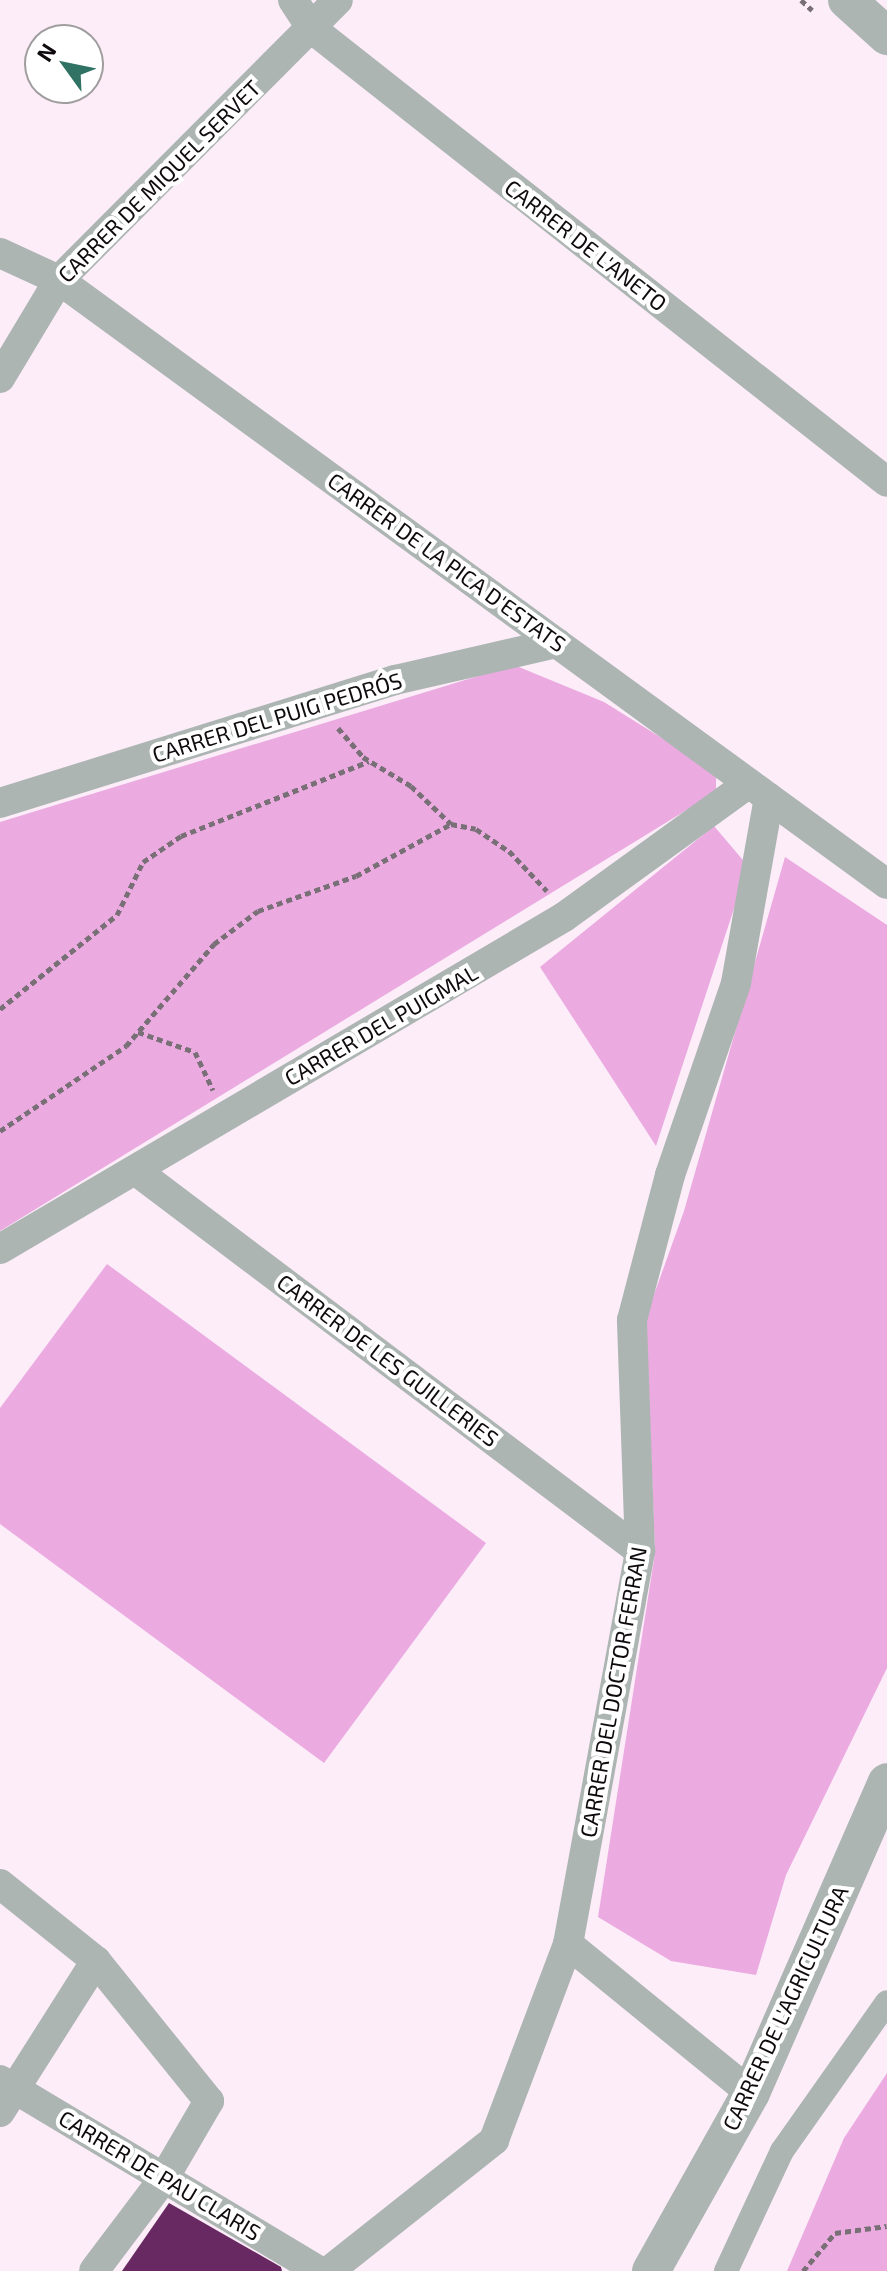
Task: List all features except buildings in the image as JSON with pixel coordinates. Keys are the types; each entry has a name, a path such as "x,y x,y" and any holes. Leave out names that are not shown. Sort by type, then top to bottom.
{"street":[{"name":"CARRER DE L'ANETO","path":"293,0 311,28 887,482"},
{"name":"CARRER DE MIQUEL SERVET","path":"0,378 59,280 338,0"},
{"path":"847,0 887,36"},
{"name":"CARRER DE LA PICA D'ESTATS","path":"0,253 59,280 887,884"},
{"name":"CARRER DEL PUIG PEDRÓS","path":"0,803 326,701 557,643"},
{"name":"CARRER DEL PUIGMAL","path":"0,1249 564,917 759,790"},
{"name":"CARRER DEL DOCTOR FERRAN","path":"329,2271 494,2140 568,1944 640,1551 632,1320 670,1175 736,983 759,790"},
{"name":"CARRER DE LES GUILLERIES","path":"135,1170 640,1551"},
{"name":"CARRER DE L'AGRICULTURA","path":"651,2271 751,2093 887,1782"},
{"path":"0,1884 96,1961 209,2101 164,2178 94,2271"},
{"path":"568,1944 751,2093"},
{"path":"5,2093 96,1961"},
{"path":"726,2271 782,2151 887,2002"},
{"name":"CARRER DE PAU CLARIS","path":"5,2093 164,2178 319,2271"}],"path":[{"path":"326,701 342,738 369,761 411,786 451,824 476,829 509,851 564,917"},
{"path":"0,1009 117,915 143,862 181,836 369,761"},
{"path":"0,1131 138,1032 214,944 258,911 356,876 451,824"},
{"path":"138,1032 195,1052 225,1117"},
{"path":"803,2271 835,2233 887,2226"}],"shaded area":[{"path":"514,665 604,702 689,755 716,776 716,792 0,1231 0,822"},
{"path":"714,826 748,866 656,1146 540,967"},
{"path":"785,857 887,925 887,1668 786,1875 756,1975 671,1961 598,1917 655,1553 646,1317 684,1211"},
{"path":"107,1264 486,1543 324,1763 0,1524 0,1408"},
{"path":"887,2073 887,2271 787,2271 844,2138"}]}
